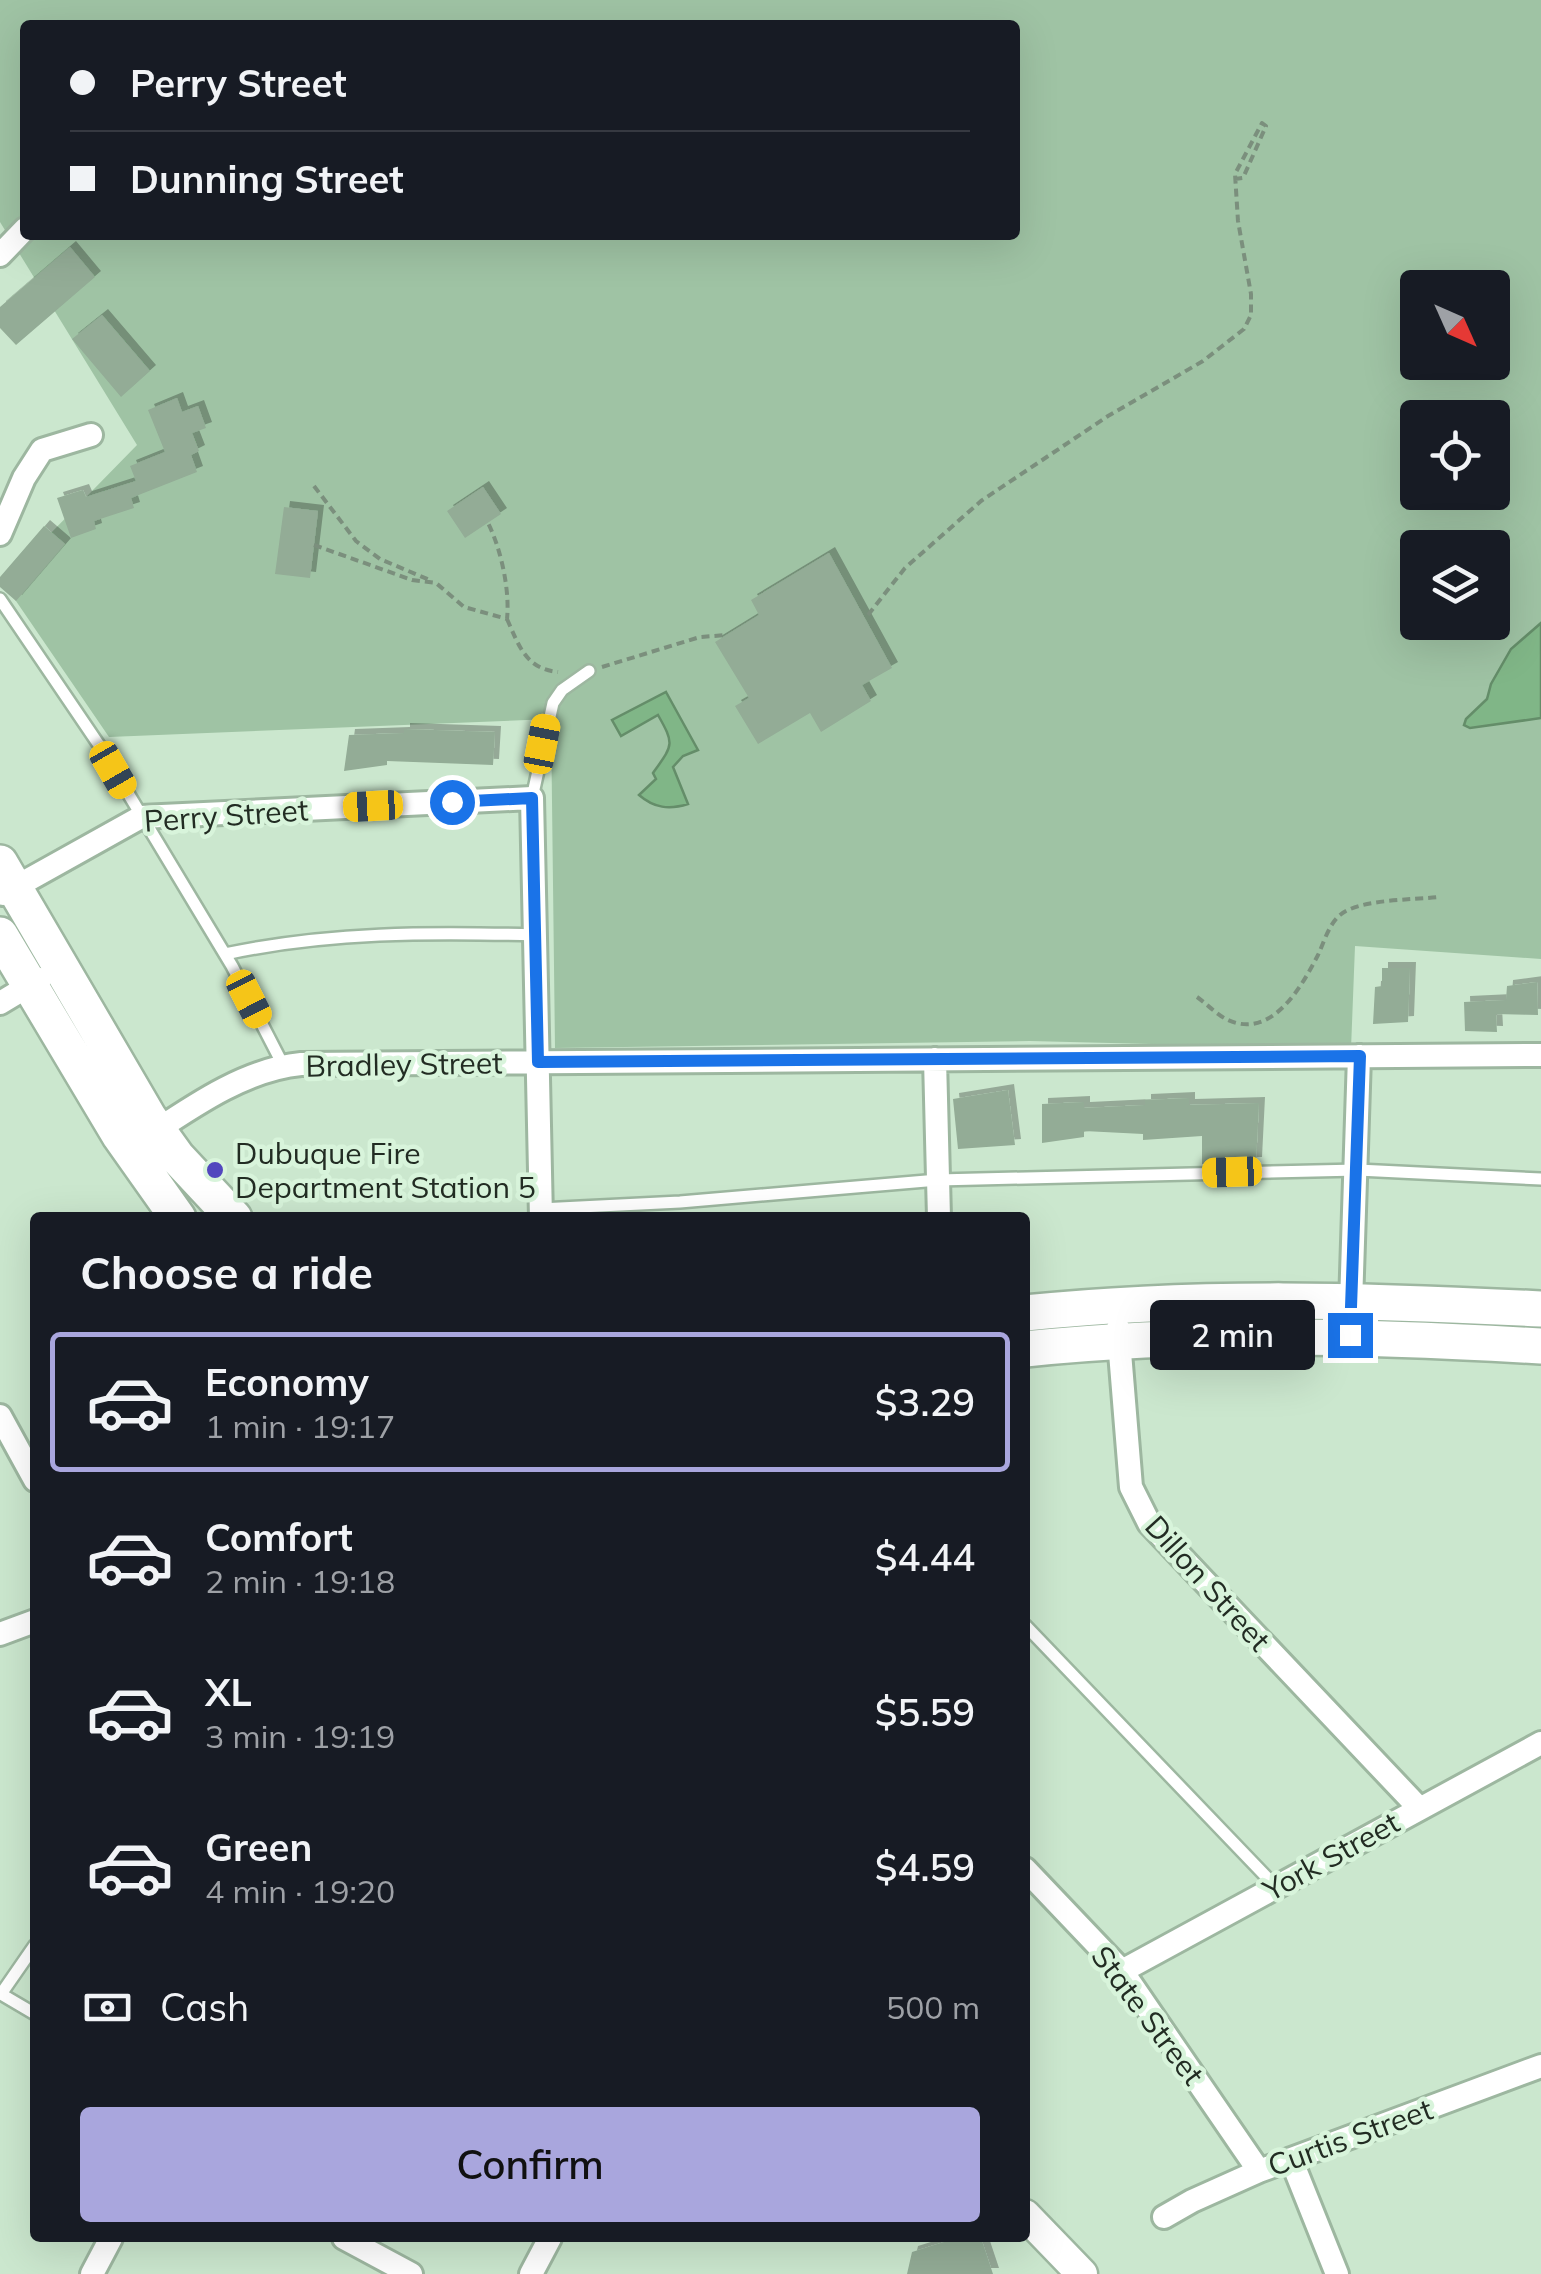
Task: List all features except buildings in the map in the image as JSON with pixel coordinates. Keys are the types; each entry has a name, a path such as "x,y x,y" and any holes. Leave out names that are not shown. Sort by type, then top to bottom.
{"main road":[{"path":"5,882 62,968 143,1140 154,1186 167,1212"},
{"path":"0,935 15,994 143,1140 177,1157 226,1212"},
{"path":"154,1186 174,1212"},
{"path":"1030,1312 1117,1303 1352,1299 1541,1310"},
{"path":"1030,1348 1118,1339 1350,1335 1541,1346"},
{"path":"1030,2220 1082,2274"}],"street":[{"path":"0,255 20,234"},
{"path":"0,534 24,478 42,450 91,436"},
{"path":"532,798 540,1212"},
{"name":"Perry Street","path":"5,882 141,818 532,798"},
{"path":"15,994 62,968"},
{"name":"Bradley Street","path":"143,1140 253,1075 283,1065 1541,1054"},
{"path":"1350,1335 1360,1056"},
{"path":"935,1059 940,1212"},
{"name":"Dillon Street","path":"1117,1303 1131,1487 1149,1524 1418,1808"},
{"path":"0,1416 30,1471"},
{"path":"0,1634 30,1623"},
{"name":"York Street","path":"1122,1971 1541,1743"},
{"name":"State Street","path":"1030,1874 1122,1971 1259,2171"},
{"name":"Curtis Street","path":"1164,2218 1192,2200 1259,2171 1541,2066"},
{"path":"1291,2159 1337,2274"},
{"path":"92,2274 109,2242"},
{"path":"351,2242 411,2274"},
{"path":"531,2274 548,2242"}],"lane":[{"path":"0,598 99,746 225,954 283,1065"},
{"path":"532,798 553,703 562,690 589,672"},
{"path":"225,954 283,942 428,932 535,935"},
{"path":"553,1212 938,1180 1358,1170 1541,1179"},
{"path":"1030,1630 1276,1887"},
{"path":"30,1952 0,1994 30,2011"}],"path":[{"path":"868,615 905,568 981,502 1108,416 1204,361 1244,328 1250,315 1251,294 1235,179 1262,123 1266,126 1243,178 1235,179"},
{"path":"314,486 356,542 380,559 436,583 464,606 507,619"},
{"path":"488,523 502,570 507,619 531,665 552,672 589,672 700,637 726,635"},
{"path":"314,545 412,580 436,583"},
{"path":"1198,997 1227,1019 1244,1024 1259,1021 1290,1001 1306,979 1334,921 1343,912 1360,906 1438,898"}],"shaded area":[{"path":"0,0 1541,0 1541,959 1355,946 1351,1049 1030,1041 555,1048 551,719 109,737 3,582 137,445 0,222"},
{"path":"1541,623 1541,718 1470,728 1464,725 1487,699 1511,649"},
{"path":"666,692 698,750 683,756 673,767 688,804 674,807 656,805 639,795 656,779 653,773 669,745 658,715 621,736 612,720"}],"place":[{"name":"Dubuque Fire Department Station 5","path":"215,1170"}],"route":[{"path":"452,802 532,798 538,1062 1360,1056 1350,1335"}]}
